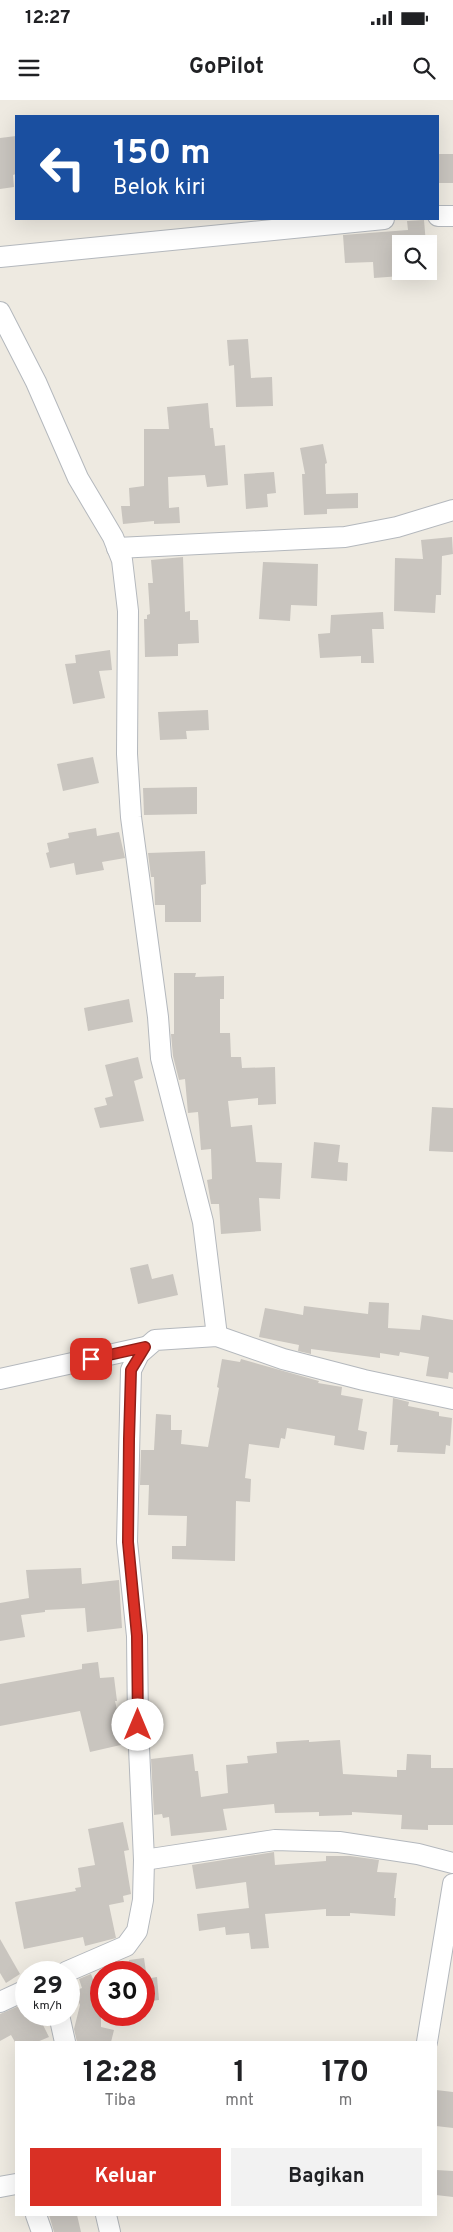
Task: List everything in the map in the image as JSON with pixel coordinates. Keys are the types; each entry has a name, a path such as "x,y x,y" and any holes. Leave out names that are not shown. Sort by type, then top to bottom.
{"street":[{"path":"439,216 453,216"},
{"path":"0,257 374,220"},
{"path":"0,312 36,382 78,478 113,537 122,560 128,611 127,754 131,817 158,1017 161,1058 203,1222 217,1336"},
{"path":"117,548 345,537 397,527 453,510"},
{"path":"0,1379 145,1347 155,1340 217,1336 283,1359 364,1380 453,1399"},
{"path":"80,1966 126,1946 137,1931 143,1900 144,1860 138,1725 137,1636 128,1542 131,1370 145,1347"},
{"path":"144,1860 275,1840 339,1842 418,1854 453,1863"},
{"path":"427,2041 453,1884"},
{"path":"0,2002 15,1995"},
{"path":"61,2026 65,2041"},
{"path":"0,2187 15,2184"},
{"path":"36,2216 42,2232"},
{"path":"106,2216 110,2232"}],"building":[{"path":"15,136 14,187 0,189 0,138"},
{"path":"439,154 453,154 453,183 439,183"},
{"path":"424,220 425,235 392,235 392,277 374,278 373,262 345,263 343,235 408,230 407,221"},
{"path":"248,339 251,378 272,377 273,406 236,407 234,365 229,366 227,340"},
{"path":"208,403 210,428 213,428 215,446 225,445 228,485 207,487 205,475 168,477 169,508 179,507 180,523 154,524 154,521 123,524 121,506 130,506 129,488 144,486 144,429 169,429 167,407"},
{"path":"323,444 327,463 325,464 326,494 358,493 358,508 327,509 327,514 304,515 302,474 305,474 300,448"},
{"path":"274,472 276,493 267,494 268,507 246,509 244,474"},
{"path":"452,537 453,554 442,556 441,595 436,595 435,613 394,611 395,558 423,559 421,540"},
{"path":"183,557 185,612 190,611 190,620 198,620 199,643 178,644 178,656 145,657 144,619 147,619 147,615 150,614 148,583 153,583 151,560"},
{"path":"263,562 318,564 317,606 291,605 290,621 259,619"},
{"path":"383,612 384,629 372,629 374,663 361,663 361,656 320,658 318,634 330,633 331,615"},
{"path":"110,650 112,670 99,671 105,698 73,704 65,664 76,663 75,655"},
{"path":"208,710 209,730 186,731 187,739 160,740 158,712"},
{"path":"93,757 99,783 63,791 57,764"},
{"path":"197,787 197,814 144,815 143,788"},
{"path":"96,828 97,836 119,832 125,858 102,862 104,870 76,875 74,863 50,868 46,853 49,852 47,843 69,838 68,833"},
{"path":"205,851 206,884 201,885 201,922 165,922 165,905 155,905 154,877 151,877 148,853"},
{"path":"174,973 196,973 195,977 224,976 224,999 220,999 220,1033 230,1033 231,1057 241,1057 242,1068 275,1067 276,1104 258,1105 258,1098 228,1101 231,1127 252,1125 256,1162 282,1163 280,1199 259,1198 261,1231 221,1234 219,1204 211,1204 207,1180 212,1179 211,1149 201,1150 198,1112 188,1113 185,1079 179,1080 173,1056 171,1034 174,1034"},
{"path":"129,999 133,1022 88,1031 84,1008"},
{"path":"138,1057 143,1078 134,1081 144,1121 100,1128 94,1108 107,1105 105,1098 113,1096 105,1065"},
{"path":"432,1107 453,1108 453,1152 429,1151"},
{"path":"314,1142 340,1145 338,1162 348,1163 347,1181 311,1178"},
{"path":"148,1264 152,1279 173,1274 178,1295 138,1304 130,1268"},
{"path":"369,1302 389,1303 388,1328 420,1330 422,1315 453,1320 453,1373 449,1372 448,1379 426,1376 429,1357 400,1352 399,1356 380,1353 380,1358 311,1349 311,1354 298,1351 299,1345 259,1337 265,1308 303,1315 304,1306 368,1314"},
{"path":"222,1359 240,1362 241,1359 319,1381 318,1383 342,1387 341,1395 363,1399 358,1430 367,1432 364,1450 334,1445 335,1436 287,1428 285,1439 281,1438 279,1448 249,1444 245,1478 251,1479 250,1502 236,1501 235,1561 172,1559 172,1546 186,1546 187,1516 148,1515 149,1485 140,1485 141,1450 154,1450 156,1414 171,1415 171,1430 182,1430 181,1444 208,1447 219,1388 217,1387"},
{"path":"393,1398 409,1402 408,1406 439,1412 439,1416 452,1418 450,1446 446,1445 445,1454 397,1452 398,1445 390,1445"},
{"path":"81,1568 82,1584 119,1580 122,1628 87,1632 85,1608 45,1610 45,1612 21,1615 25,1637 0,1641 0,1603 29,1598 26,1570"},
{"path":"98,1662 100,1678 114,1677 117,1701 115,1701 125,1744 90,1752 80,1711 0,1726 0,1684 82,1669 82,1664"},
{"path":"309,1740 309,1742 340,1740 343,1774 397,1777 397,1770 406,1770 407,1754 431,1755 431,1768 453,1768 453,1825 428,1825 428,1830 401,1829 402,1815 352,1812 352,1815 319,1816 319,1812 275,1813 274,1804 223,1809 227,1830 171,1836 169,1817 163,1818 162,1814 154,1815 151,1759 193,1754 195,1771 198,1771 201,1797 228,1793 226,1765 248,1763 247,1756 277,1753 276,1742"},
{"path":"123,1822 129,1850 124,1851 131,1894 123,1896 124,1902 109,1905 116,1938 85,1946 83,1937 24,1949 15,1902 76,1891 75,1888 81,1887 78,1868 95,1865 88,1829"},
{"path":"274,1852 275,1865 326,1861 326,1856 350,1856 379,1860 377,1872 397,1873 394,1898 396,1898 395,1916 350,1913 350,1916 326,1916 326,1909 265,1914 269,1948 251,1949 249,1933 226,1935 225,1927 199,1931 197,1914 249,1908 246,1882 196,1889 192,1865"},
{"path":"0,1939 15,1965 15,1977 6,1983 0,1973"},
{"path":"144,1958 144,1961 129,1961"},
{"path":"90,1974 90,2026 101,2026 114,2030 111,2041 77,2041 74,2029 75,2026 80,2026 80,1989 82,1988 80,1979"},
{"path":"155,1977 157,1977 159,2000 155,2001"},
{"path":"15,2008 15,2026 44,2026 49,2037 39,2041 15,2042 11,2035 0,2041 0,2014"},
{"path":"437,2090 453,2092 453,2128 437,2126"},
{"path":"437,2170 453,2171 453,2197 437,2195"},
{"path":"49,2216 77,2216 81,2232 54,2232"}],"route":[{"path":"91,1359 145,1347 131,1370 129,1439 128,1542 137,1636 138,1725"}]}
